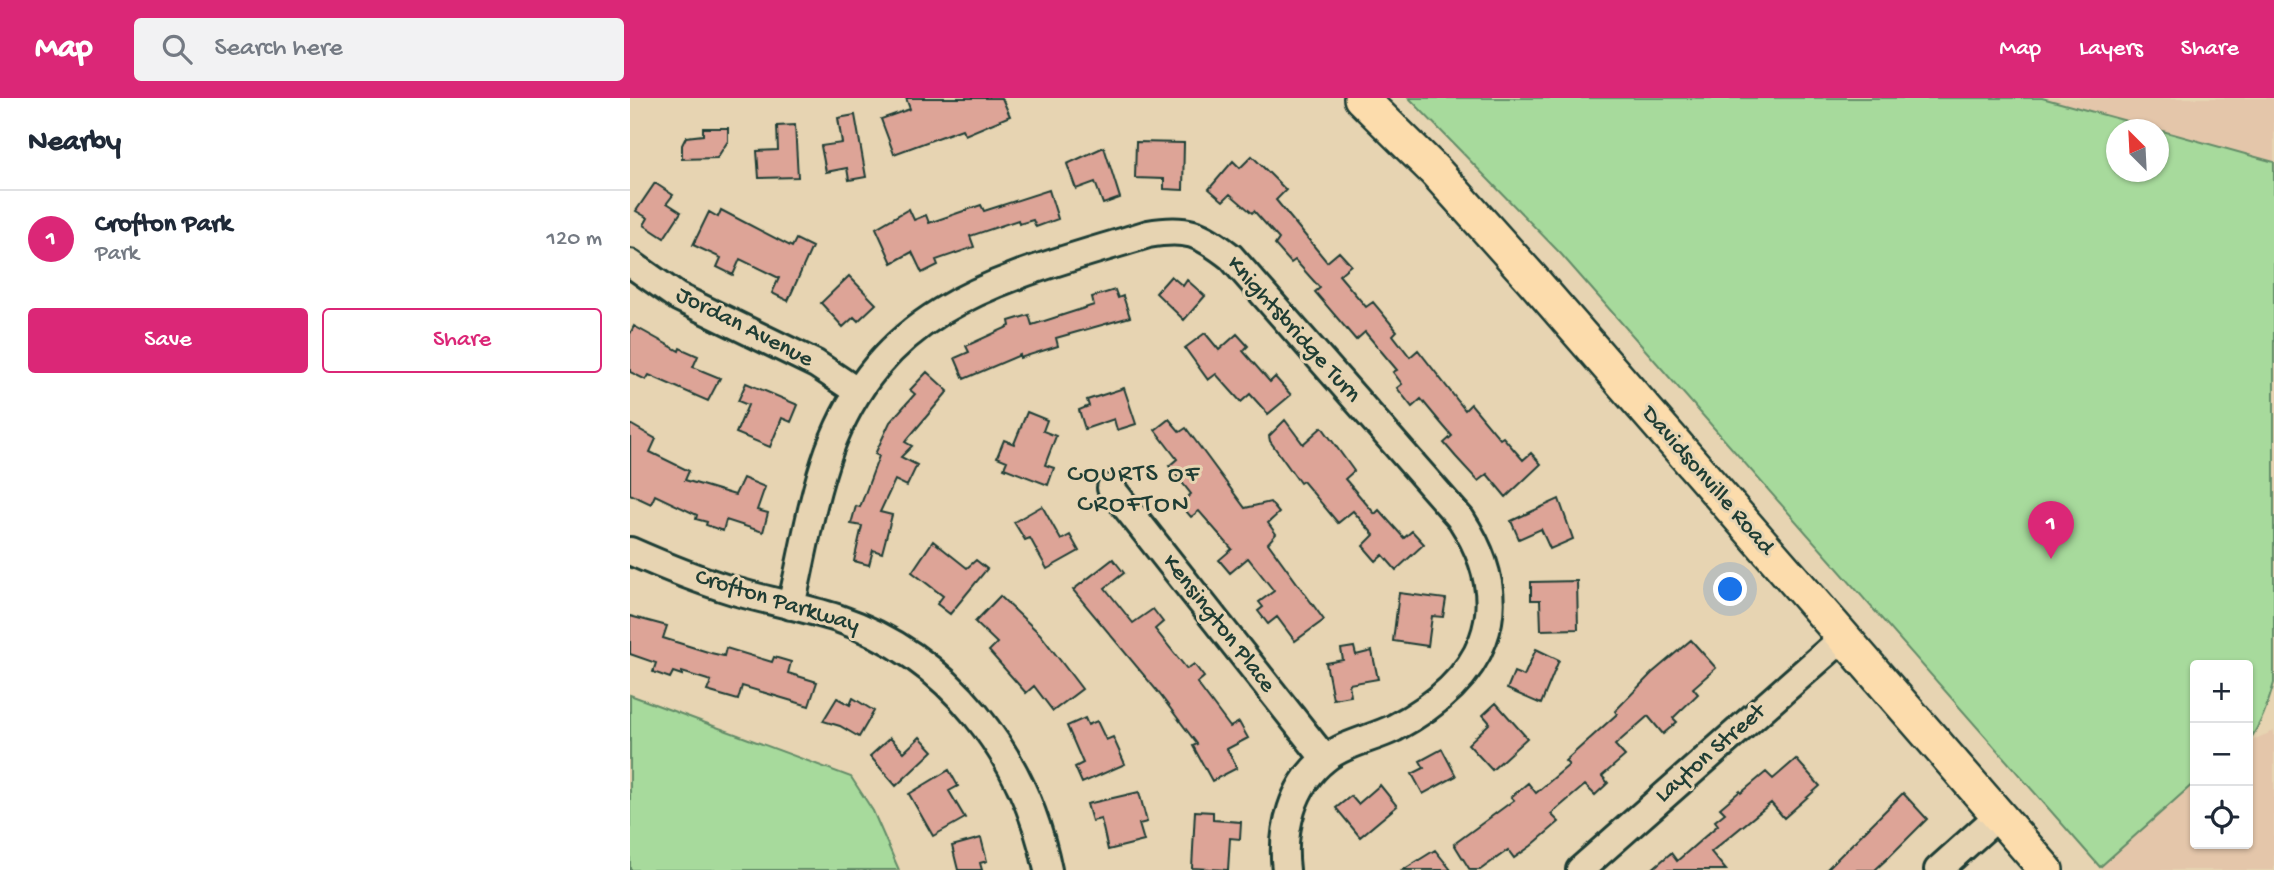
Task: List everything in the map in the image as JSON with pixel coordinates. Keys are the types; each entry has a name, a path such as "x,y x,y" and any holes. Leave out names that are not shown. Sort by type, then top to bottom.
{"main road":[{"name":"Davidsonville Road","path":"1361,98 1436,172 1532,279 2046,870"}],"street":[{"name":"Knightsbridge Turn","path":"792,606 829,453 858,392 881,362 914,328 940,309 1013,276 1148,234 1171,230 1191,232 1209,240 1231,257 1461,519 1479,546 1492,599 1486,633 1474,661 1454,687 1430,706 1392,729 1343,748 1325,759 1312,773 1291,809 1285,829 1286,870"},
{"name":"Jordan Avenue","path":"630,263 678,297 796,353 858,392"},
{"name":"Kensington Place","path":"1111,488 1325,759"},
{"name":"Crofton Parkway","path":"630,551 733,590 836,618 898,646 927,666 961,697 991,732 1017,776 1040,829 1048,870"},
{"name":"Layton Street","path":"1580,870 1843,638"},
{"path":"1938,870 1998,816"}],"shaded area":[{"path":"2042,98 2274,98 2274,162 2169,133 2169,119 2118,119"},
{"path":"2274,731 2274,870 2103,870 2100,867 2190,786 2190,849 2253,849 2253,740"}],"green space":[{"path":"1409,98 2042,98 2119,119 2106,119 2106,182 2169,182 2169,133 2274,162 2274,683 2257,729 2253,735 2253,660 2190,660 2190,786 2100,867 1561,254"},
{"path":"630,695 851,777 873,811 899,870 630,870"}],"building":[{"path":"906,98 1002,98 1010,116 965,135 962,129 894,154 881,119 910,109"},
{"path":"855,115 866,177 849,180 847,168 826,172 821,146 842,143 838,118"},
{"path":"795,125 798,177 759,178 757,151 778,150 777,126"},
{"path":"703,128 728,128 728,141 717,158 682,159 682,145 686,137 703,135"},
{"path":"1136,142 1184,143 1183,190 1164,189 1164,179 1135,178"},
{"path":"1104,147 1120,198 1103,204 1095,182 1076,189 1067,164"},
{"path":"1252,156 1286,190 1276,200 1327,262 1339,252 1351,265 1339,275 1366,307 1373,302 1397,331 1393,335 1410,357 1418,350 1465,410 1471,404 1500,439 1503,437 1523,460 1531,453 1541,464 1506,497 1487,474 1478,481 1456,457 1444,443 1452,436 1421,399 1412,407 1397,388 1402,384 1393,372 1397,370 1365,332 1356,340 1315,292 1320,288 1295,260 1291,263 1275,245 1279,239 1254,211 1252,213 1230,194 1223,201 1209,189 1233,161 1240,168"},
{"path":"655,183 673,195 667,203 681,212 664,238 644,225 648,218 636,211"},
{"path":"1049,190 1058,219 1036,227 1033,220 1019,224 1018,220 970,236 974,247 936,260 938,265 922,273 912,252 892,263 876,228 909,209 914,220 926,215 929,223 981,205 984,211"},
{"path":"721,210 792,247 796,239 812,247 788,301 772,293 779,278 740,259 733,275 717,267 721,258 693,245 709,212 718,217"},
{"path":"849,276 876,304 858,321 854,317 843,327 821,303"},
{"path":"1171,276 1183,286 1187,280 1205,296 1184,320 1156,293"},
{"path":"1115,290 1118,298 1123,296 1130,317 1056,338 1058,346 1020,358 1020,355 964,379 955,358 969,352 966,346 1010,326 1009,321 1029,315 1032,325 1094,305 1092,297"},
{"path":"634,326 679,351 680,348 698,356 693,367 720,378 708,401 649,375 646,380 630,372 630,334"},
{"path":"1205,333 1219,350 1237,334 1248,346 1243,351 1270,382 1275,377 1291,395 1268,414 1250,394 1241,402 1216,374 1208,380 1185,348"},
{"path":"927,372 948,391 905,442 912,446 901,457 917,465 907,486 895,480 880,512 892,515 882,553 873,550 869,565 854,561 862,526 851,524 856,506 860,507 879,456 875,454 890,422 915,394 910,390"},
{"path":"746,383 798,405 791,422 782,418 770,447 736,433 748,405 738,401"},
{"path":"1124,388 1136,424 1117,430 1114,419 1085,429 1079,410 1089,406 1087,400"},
{"path":"1027,412 1047,420 1043,431 1056,436 1045,465 1054,468 1048,485 1004,468 1007,461 997,457 1004,440 1014,444"},
{"path":"1169,419 1180,432 1186,428 1245,508 1270,502 1279,513 1268,523 1276,534 1268,543 1324,620 1295,641 1277,617 1268,624 1258,611 1263,607 1259,602 1274,591 1248,558 1230,573 1219,560 1232,549 1199,511 1191,517 1180,504 1191,494 1169,466 1177,459 1155,430"},
{"path":"1285,420 1303,444 1322,427 1354,471 1345,479 1375,514 1379,510 1404,538 1412,531 1424,544 1396,570 1383,555 1376,561 1363,546 1374,535 1353,511 1338,523 1303,481 1300,483 1270,441 1269,436"},
{"path":"630,424 656,439 650,452 689,471 685,480 735,495 743,478 765,487 757,510 768,513 763,532 726,520 723,531 706,525 707,522 696,519 697,515 655,495 651,504 630,494"},
{"path":"1559,499 1573,539 1550,549 1541,529 1519,539 1511,521"},
{"path":"1042,506 1061,540 1070,535 1079,551 1047,569 1030,538 1025,540 1014,522"},
{"path":"933,541 967,568 976,560 987,569 950,614 937,604 943,596 912,572"},
{"path":"1113,559 1124,573 1105,588 1133,623 1153,609 1163,622 1155,629 1187,669 1194,664 1204,677 1197,683 1230,727 1239,722 1248,738 1227,749 1237,768 1212,781 1193,746 1197,744 1158,692 1073,590"},
{"path":"1577,581 1578,629 1541,630 1540,600 1531,600 1531,582"},
{"path":"1399,593 1446,599 1443,617 1432,616 1428,646 1393,641"},
{"path":"1000,596 1040,634 1082,689 1053,711 1034,686 1026,693 989,651 997,643 975,622"},
{"path":"630,616 667,626 663,638 711,653 724,656 726,648 772,662 774,657 791,662 788,673 817,682 809,706 742,686 738,700 707,691 711,681 682,672 682,675 673,672 670,678 653,672 656,663 630,654"},
{"path":"1691,640 1716,668 1693,688 1698,694 1673,718 1677,722 1663,734 1648,716 1615,745 1625,756 1602,776 1608,783 1595,795 1585,785 1551,814 1559,822 1531,846 1514,858 1508,850 1480,870 1470,870 1454,844 1514,800 1511,797 1528,783 1536,793 1569,765 1565,761 1617,714 1615,711 1652,673"},
{"path":"1354,647 1356,655 1372,651 1378,679 1349,684 1351,696 1333,699 1326,663 1343,660 1341,649"},
{"path":"1536,649 1559,660 1541,704 1507,689 1514,672 1524,676"},
{"path":"837,698 850,705 853,698 874,711 859,737 840,726 823,721"},
{"path":"1496,703 1527,738 1492,770 1468,744 1490,723 1483,715"},
{"path":"1085,718 1088,725 1097,721 1106,740 1113,737 1125,764 1082,783 1075,767 1083,763 1067,726"},
{"path":"920,737 933,751 896,786 870,756 890,738 904,752"},
{"path":"1442,749 1456,776 1423,794 1412,774 1424,768 1420,761"},
{"path":"1796,759 1820,786 1784,818 1771,803 1711,852 1726,870 1651,870 1671,853 1677,861 1718,825 1715,821 1725,813 1720,808 1766,772 1773,779"},
{"path":"949,770 958,786 949,791 965,818 933,836 909,794"},
{"path":"1380,785 1397,806 1360,837 1336,808 1351,796 1358,804"},
{"path":"1139,792 1147,822 1139,824 1144,841 1108,850 1101,819 1092,821 1087,804"},
{"path":"1903,793 1927,819 1889,857 1875,870 1826,870"},
{"path":"1195,811 1213,812 1213,820 1241,822 1240,839 1230,838 1228,870 1192,868"},
{"path":"981,838 987,861 980,863 982,870 958,870 952,846"},
{"path":"1435,850 1451,870 1403,870"}],"place":[{"name":"Crofton Park","path":"2051,559"}],"district":[{"name":"COURTS OF CROFTON","path":"1134,490"}]}
